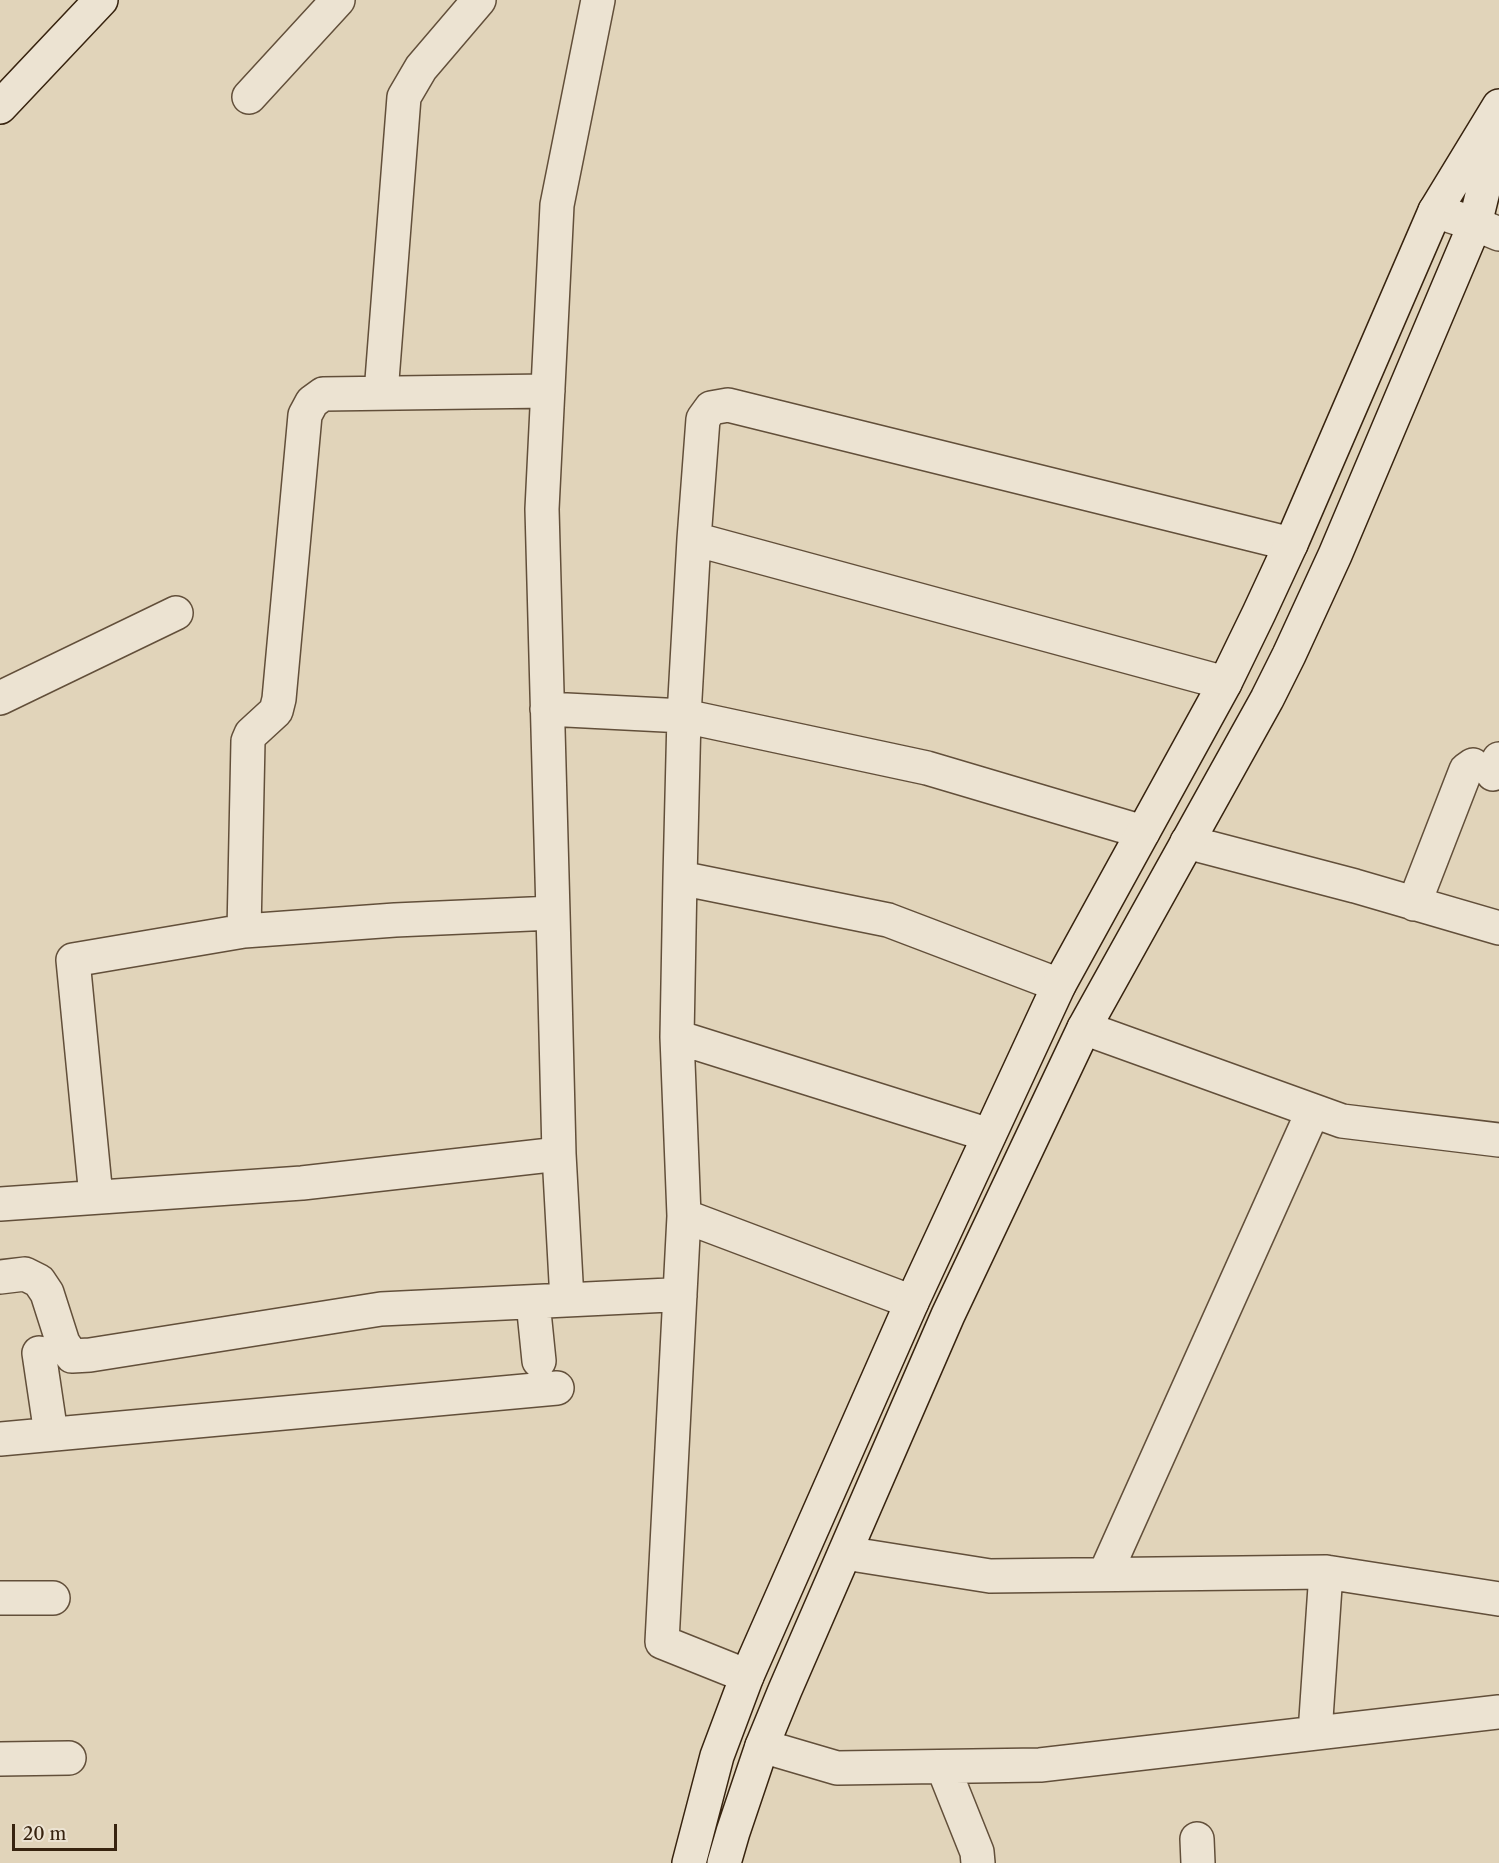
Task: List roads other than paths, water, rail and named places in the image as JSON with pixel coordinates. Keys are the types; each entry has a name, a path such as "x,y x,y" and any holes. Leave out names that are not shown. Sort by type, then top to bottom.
{"street":[{"path":"0,107 101,0"},
{"path":"249,97 338,0"},
{"path":"381,393 404,97 421,68 479,0"},
{"path":"567,1300 559,1154 542,509 557,204 598,0"},
{"path":"689,1863 717,1756 747,1676 912,1302 1059,985 1225,683 1291,544 1435,211 1499,106"},
{"path":"724,1863 762,1746 948,1315 1084,1028 1267,699 1289,655 1487,229 1499,126"},
{"path":"1435,211 1487,229"},
{"path":"244,931 248,741 251,734 276,711 279,699 305,415 312,402 324,394 548,391"},
{"path":"747,1676 662,1642 684,1216 677,1037 684,716 693,539 703,418 711,408 728,405 1291,544"},
{"path":"693,539 1225,683"},
{"path":"0,698 176,613"},
{"path":"547,709 684,716 927,768 1143,832"},
{"path":"1413,904 1466,770 1488,766"},
{"path":"1187,843 1355,886 1499,928"},
{"path":"680,878 888,920 1059,985"},
{"path":"96,1197 73,960 244,931 395,920 553,913"},
{"path":"1084,1028 1342,1121 1499,1140"},
{"path":"677,1037 989,1135"},
{"path":"1104,1574 1313,1111"},
{"path":"0,1204 302,1183 559,1154"},
{"path":"684,1216 912,1302"},
{"path":"0,1277 25,1275 39,1281 47,1293 63,1343 72,1356 381,1309 680,1296"},
{"path":"533,1302 539,1360"},
{"path":"39,1353 51,1434"},
{"path":"0,1439 557,1388"},
{"path":"844,1553 990,1576 1326,1572 1499,1599"},
{"path":"1315,1733 1326,1572"},
{"path":"0,1598 53,1598"},
{"path":"762,1746 837,1768 1040,1765 1499,1712"},
{"path":"0,1759 69,1758"},
{"path":"943,1767 977,1852 978,1863"}]}
